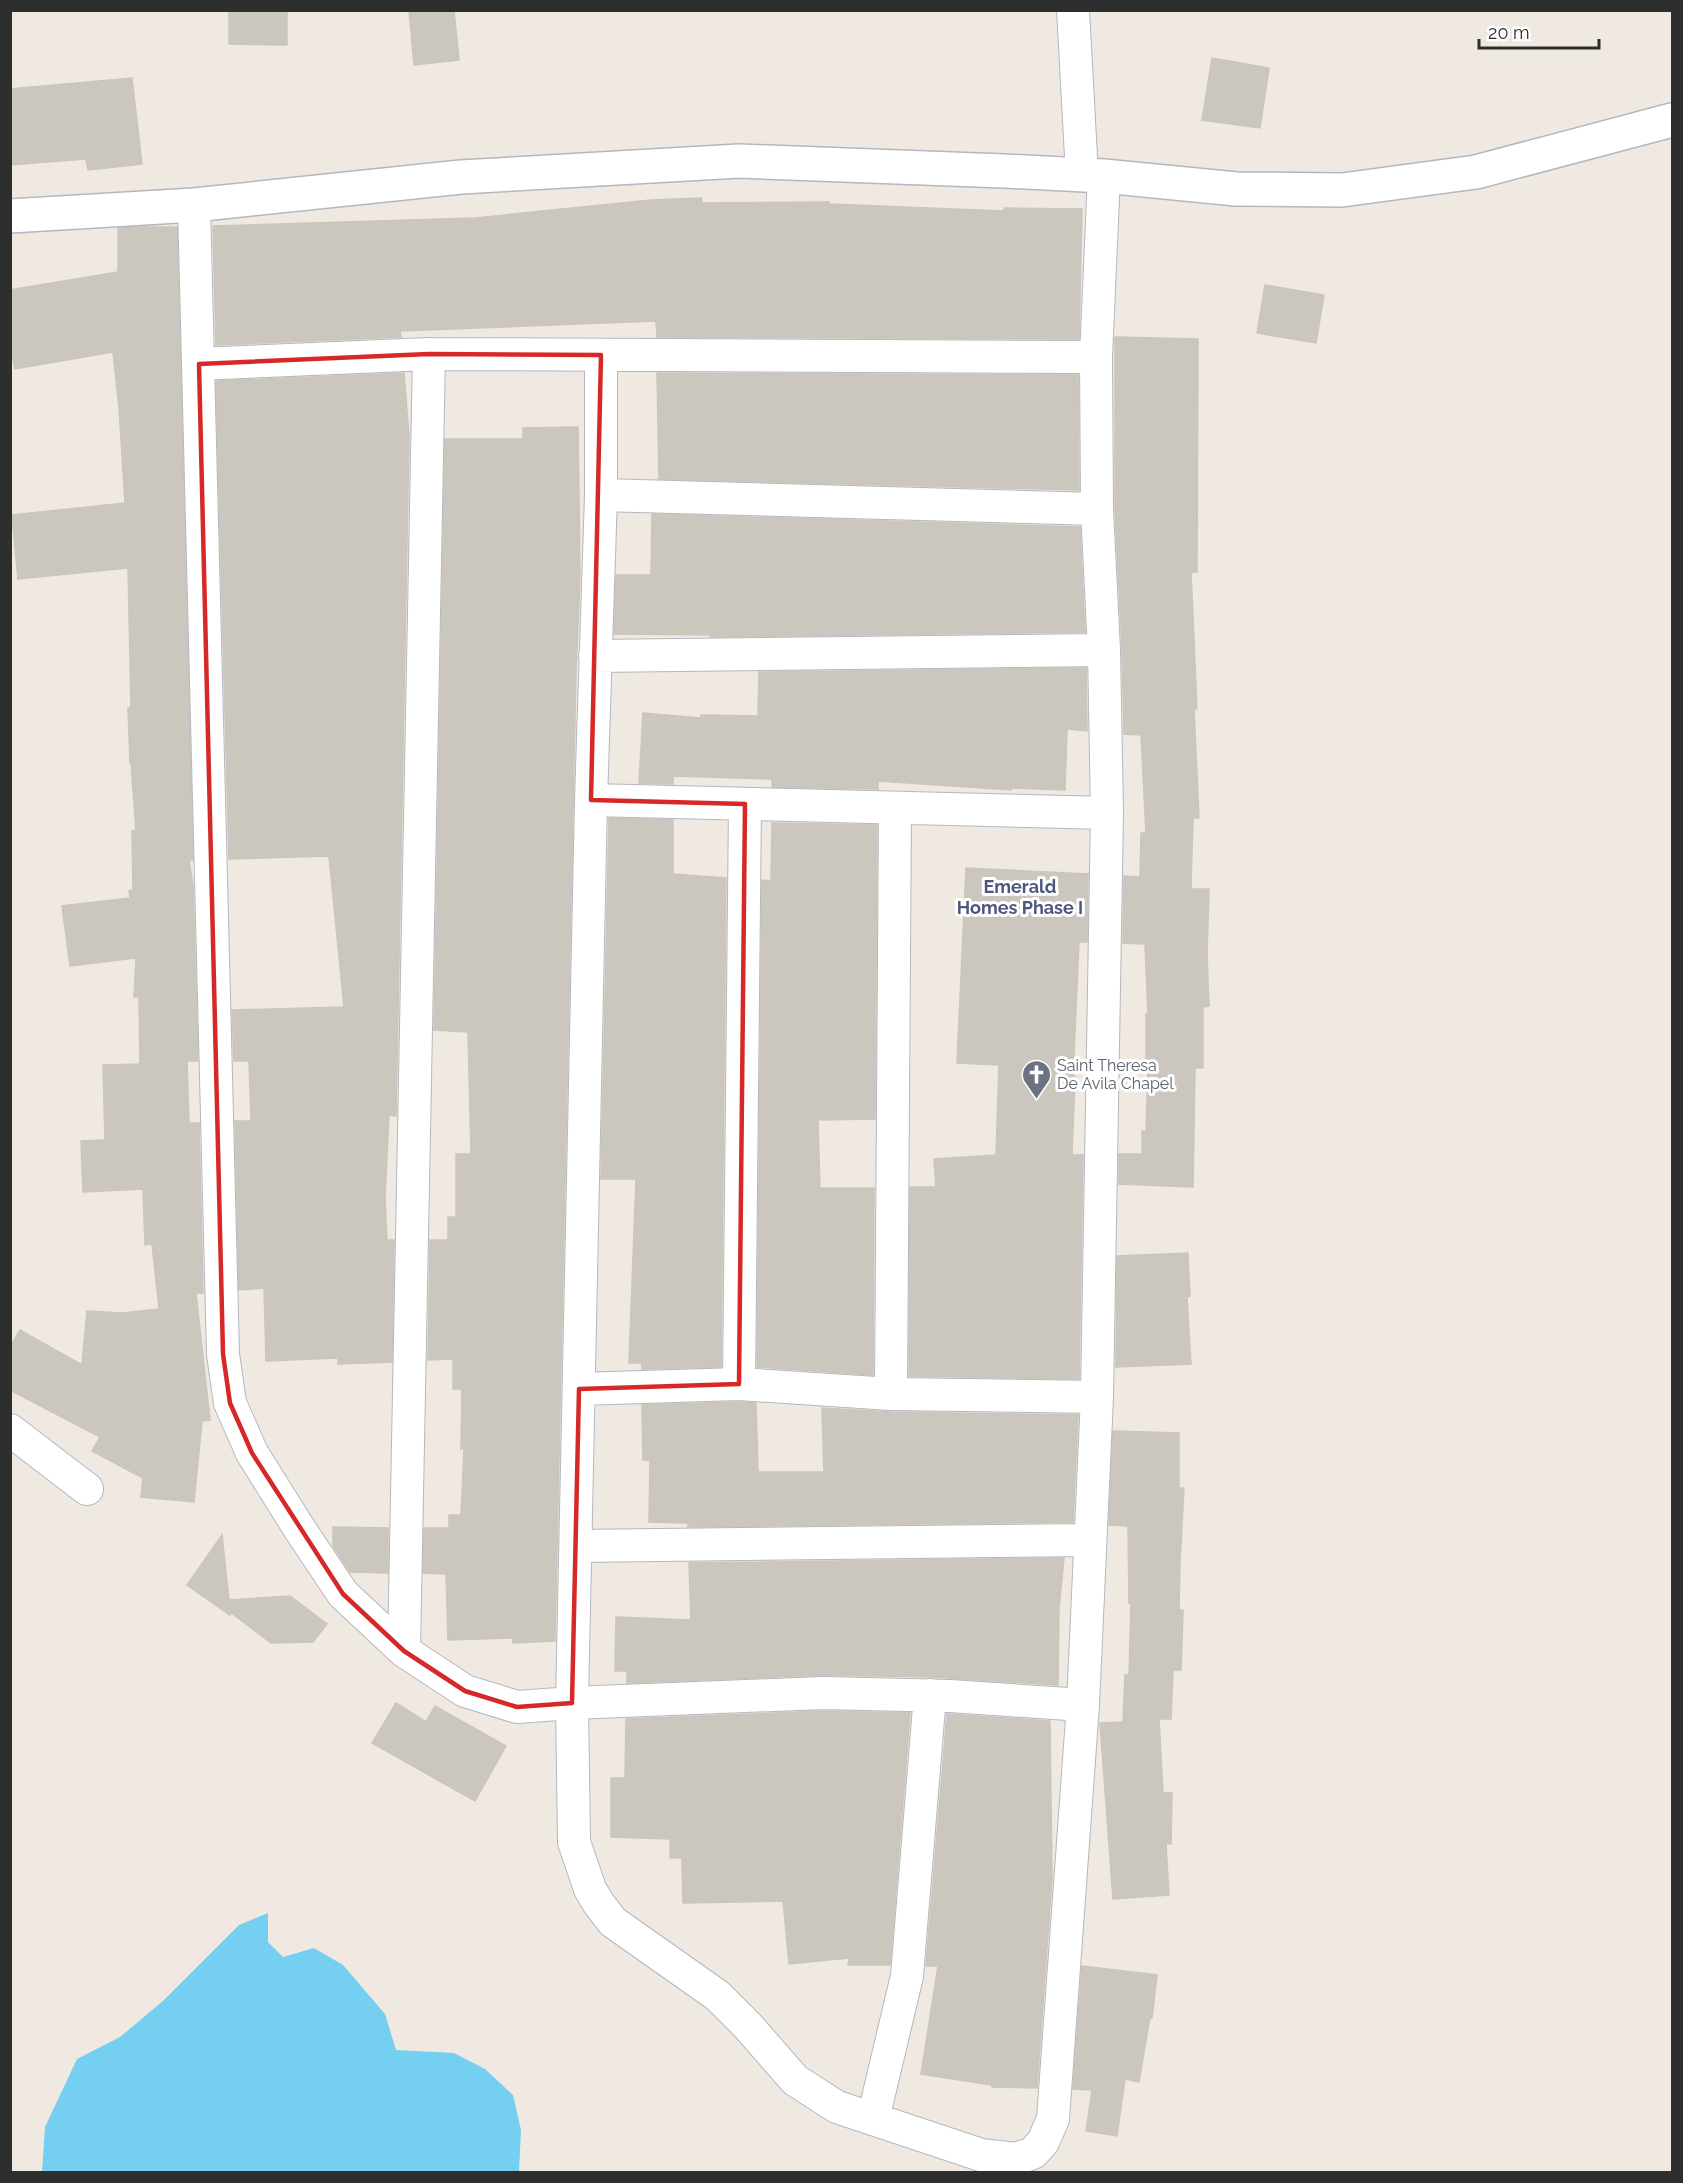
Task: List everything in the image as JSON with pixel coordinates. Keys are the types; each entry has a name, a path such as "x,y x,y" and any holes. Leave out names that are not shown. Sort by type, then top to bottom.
{"street":[{"path":"601,355 601,495 591,800 572,1703 574,1842 590,1889 598,1905 613,1922 718,1996 760,2039 795,2080 837,2107 981,2156 1017,2159 1033,2153 1043,2142 1053,2119 1083,1705 1097,1397 1107,813 1104,650 1097,509 1093,176 1073,10"},
{"path":"10,216 194,205 461,177 739,162 1093,176 1236,189 1342,190 1476,172 1672,120"},
{"path":"194,205 223,1354 230,1403 252,1452 343,1594 404,1651 465,1691 490,1701 517,1707 823,1693 930,1695 1083,1705"},
{"path":"199,364 429,354 1096,357"},
{"path":"404,1651 429,354"},
{"path":"601,495 1097,509"},
{"path":"596,656 1104,650"},
{"path":"591,800 1107,813"},
{"path":"739,1384 745,804"},
{"path":"891,1394 895,809"},
{"path":"579,1389 739,1384 891,1394 1097,1397"},
{"path":"10,1430 87,1489"},
{"path":"576,1546 1090,1540"},
{"path":"873,2119 907,1976 930,1695"}],"highlighted area":[{"path":"429,354 601,355 591,800 745,804 739,1384 579,1389 572,1703 517,1707 465,1691 404,1651 343,1594 252,1453 230,1403 223,1354 199,364"}],"water":[{"path":"268,1913 268,1942 283,1957 314,1948 343,1965 385,2014 396,2050 454,2053 485,2069 513,2095 521,2130 519,2172 42,2172 45,2127 77,2059 120,2037 163,2001 239,1925"}],"building":[{"path":"229,10 287,10 287,45 229,44"},
{"path":"409,10 454,10 459,60 414,65"},
{"path":"1212,58 1269,68 1260,128 1202,120"},
{"path":"132,78 142,164 88,170 86,159 10,165 10,89"},
{"path":"701,198 702,203 829,202 829,204 1004,211 1004,208 1082,209 1079,339 657,337 656,321 400,331 401,337 216,345 213,226 475,218 651,200"},
{"path":"177,227 193,860 189,860 193,885 198,1061 187,1061 189,1123 199,1123 203,1293 196,1293 210,1420 202,1421 194,1502 141,1497 143,1478 92,1451 100,1437 10,1390 10,1347 20,1330 82,1365 87,1311 122,1313 159,1309 152,1244 145,1245 143,1189 83,1192 81,1141 105,1140 103,1065 140,1064 139,997 134,997 136,958 70,966 62,906 130,898 129,891 133,890 132,831 136,831 128,708 131,708 128,568 18,579 12,515 125,503 113,352 15,369 10,346 10,290 118,272 118,228"},
{"path":"1265,285 1324,295 1316,343 1257,333"},
{"path":"1115,337 1198,339 1197,572 1191,572 1199,818 1193,818 1191,889 1209,889 1207,953 1209,1006 1203,1007 1203,1068 1195,1068 1193,1187 1119,1184 1119,1154 1142,1154 1142,1131 1146,1132 1148,1067 1146,1067 1146,1014 1148,1014 1145,944 1123,943 1124,876 1140,877 1141,833 1146,833 1141,735 1124,734 1115,508"},
{"path":"404,373 409,437 396,1116 389,1115 385,1198 387,1240 394,1240 392,1362 338,1364 338,1358 266,1361 264,1288 239,1290 235,1121 251,1121 249,1061 234,1061 232,1010 344,1007 329,856 229,859 216,381"},
{"path":"657,373 1078,375 1079,490 659,479"},
{"path":"578,427 580,575 555,1641 513,1643 513,1638 448,1640 446,1574 423,1573 424,1528 449,1528 449,1515 461,1515 464,1449 461,1449 462,1389 453,1389 453,1359 428,1360 430,1240 448,1240 448,1217 456,1217 456,1154 471,1154 468,1032 434,1030 445,439 523,439 523,428"},
{"path":"652,514 1080,527 1085,632 711,637 711,635 614,634 616,575 651,575"},
{"path":"1086,668 1087,731 1067,729 1065,790 1011,788 1011,790 878,781 878,789 772,787 772,779 673,776 673,784 639,783 643,713 701,718 701,715 758,716 759,672"},
{"path":"609,818 673,820 673,874 726,878 721,1367 642,1369 642,1363 629,1363 636,1179 601,1179"},
{"path":"772,823 877,825 875,1119 818,1120 820,1188 874,1188 873,1375 757,1367 762,880 771,881"},
{"path":"966,868 1088,874 1087,942 1079,942 1073,1076 1075,1076 1072,1155 1083,1155 1079,1379 909,1376 910,1187 936,1187 934,1159 996,1155 999,1065 957,1063"},
{"path":"1188,1253 1190,1296 1187,1297 1191,1364 1116,1367 1117,1256"},
{"path":"756,1403 758,1472 824,1472 822,1408 891,1412 1078,1415 1073,1522 688,1527 688,1523 649,1522 650,1460 643,1460 642,1405"},
{"path":"1113,1431 1179,1433 1179,1488 1184,1488 1179,1610 1183,1610 1181,1670 1173,1670 1171,1719 1159,1719 1163,1793 1172,1793 1171,1844 1166,1844 1169,1895 1113,1899 1100,1723 1123,1722 1125,1675 1129,1675 1131,1603 1129,1603 1128,1526 1109,1525"},
{"path":"333,1527 388,1528 388,1573 350,1572 333,1546"},
{"path":"222,1535 229,1600 290,1596 327,1624 313,1642 271,1643 230,1612 230,1615 187,1585"},
{"path":"1064,1558 1059,1608 1058,1685 931,1677 823,1675 627,1683 627,1671 615,1671 616,1617 691,1620 689,1563"},
{"path":"396,1703 426,1722 435,1706 506,1746 475,1801 372,1743"},
{"path":"823,1711 910,1713 890,1965 848,1965 849,1958 789,1964 783,1901 683,1903 682,1858 670,1858 670,1839 611,1837 611,1778 625,1778 626,1719"},
{"path":"947,1714 1050,1721 1052,1878 1037,2088 992,2087 992,2085 921,2074 938,1966 926,1966"},
{"path":"1082,1966 1157,1975 1152,2018 1150,2017 1139,2082 1125,2079 1117,2136 1086,2131 1092,2090 1073,2089"}],"place":[{"name":"Saint Theresa De Avila Chapel","path":"1036,1100"}],"district":[{"name":"Emerald Homes Phase I","path":"1020,897"}]}
